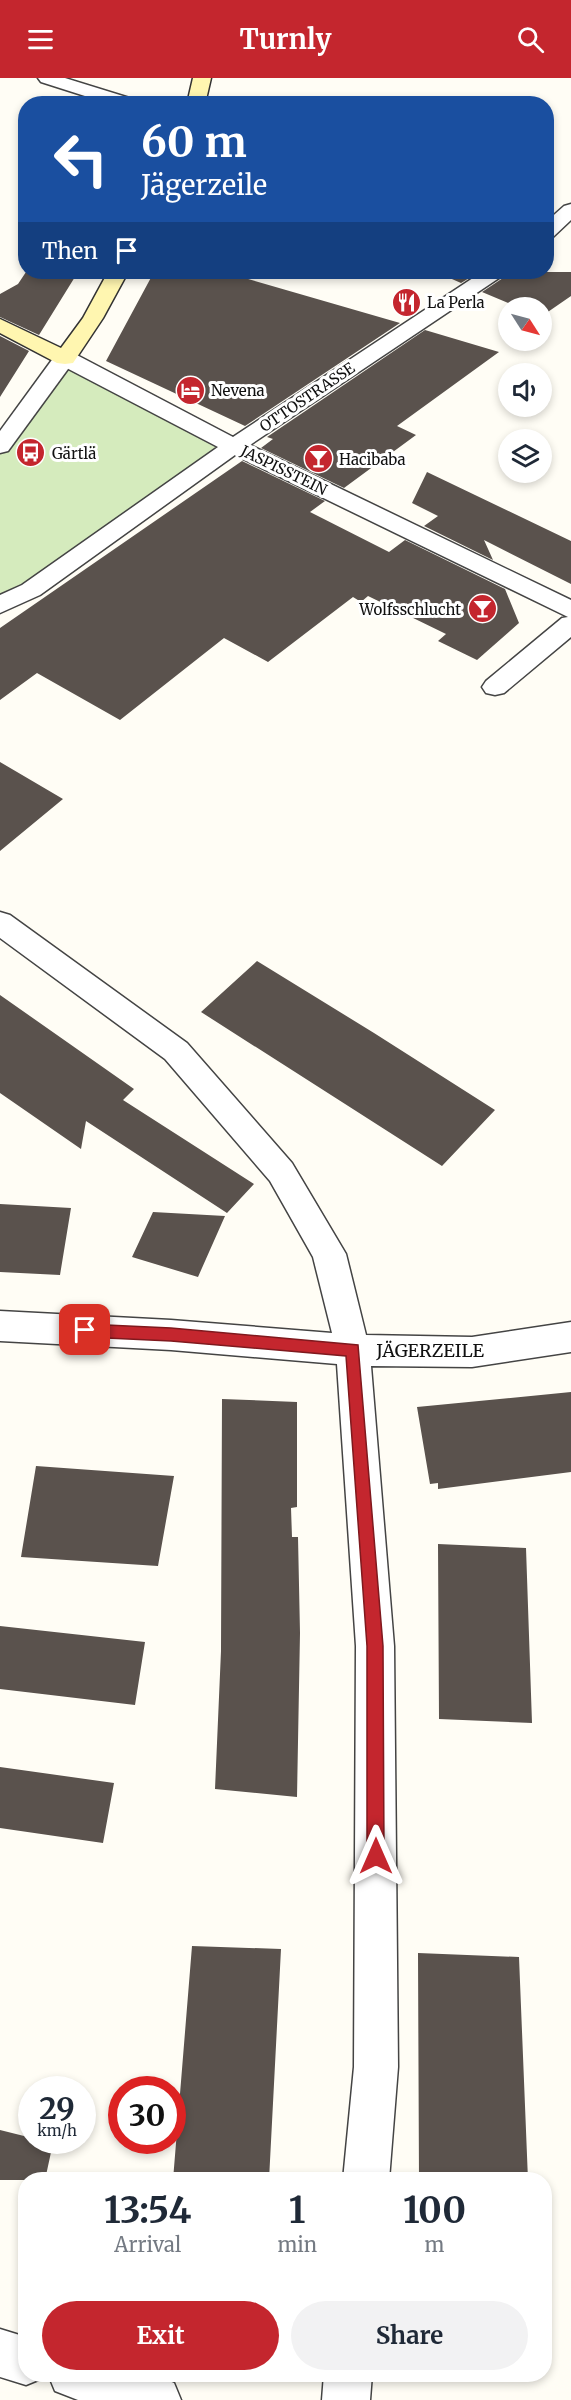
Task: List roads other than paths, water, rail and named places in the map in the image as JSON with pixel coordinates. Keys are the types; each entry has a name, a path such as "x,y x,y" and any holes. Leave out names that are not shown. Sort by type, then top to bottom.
{"main road":[{"path":"198,96 202,78"},
{"path":"65,358 93,318 114,279"},
{"name":"JASPISSTEIN","path":"0,325 65,358"}],"street":[{"path":"47,78 104,96"},
{"name":"OTTOSTRASSE","path":"0,605 31,590 234,446 484,279"},
{"path":"0,446 65,358"},
{"name":"JASPISSTEIN","path":"65,358 234,446 571,610"},
{"path":"495,687 571,624"},
{"path":"0,922 176,1051 282,1172 329,1254 353,1350 375,1646 376,2067 367,2172"},
{"name":"JÄGERZEILE","path":"0,1326 171,1335 353,1350 472,1352 571,1337"},
{"path":"0,2353 18,2359"},
{"path":"98,2382 157,2400"},
{"path":"346,2400 347,2382"}],"place":[{"name":"La Perla","path":"406,302"},
{"name":"Nevena","path":"190,390"},
{"name":"Gärtlä","path":"31,453"},
{"name":"Hacibaba","path":"318,459"},
{"name":"Wolfsschlucht","path":"482,609"}]}
